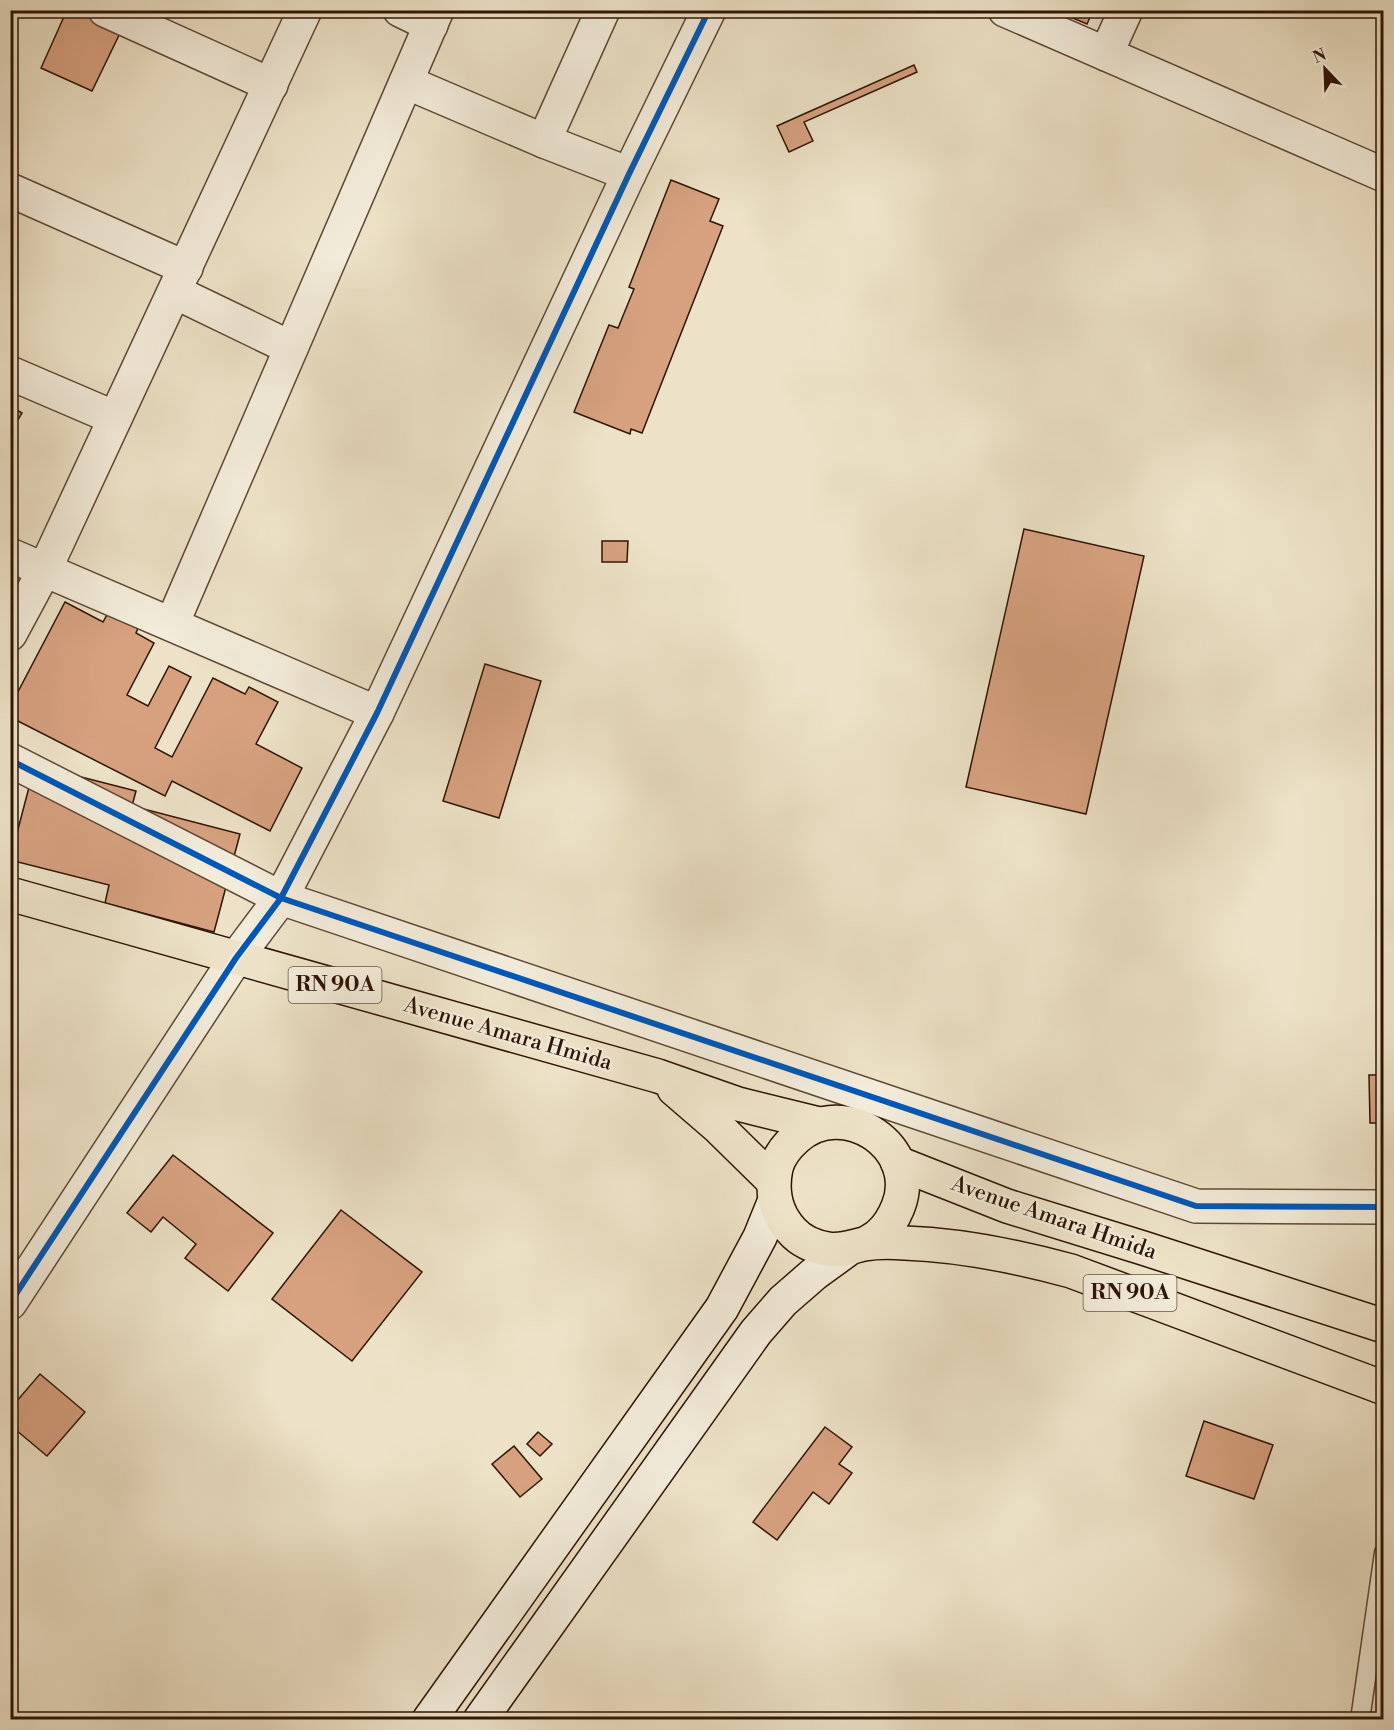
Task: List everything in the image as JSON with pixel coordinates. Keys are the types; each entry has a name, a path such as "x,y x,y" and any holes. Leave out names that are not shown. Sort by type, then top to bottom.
{"main road":[{"name":"Avenue Amara Hmida","path":"10,894 658,1076 738,1104 833,1123"},
{"name":"Avenue Amara Hmida","path":"658,1076 718,1127 774,1191"},
{"path":"833,1123 857,1125 874,1133 888,1146 898,1162 902,1181 900,1200 893,1218 882,1233 856,1247 828,1249 809,1244 794,1233 782,1218 774,1191 778,1163 787,1146 801,1133 833,1123"},
{"name":"Avenue Amara Hmida","path":"898,1162 1007,1206 1383,1326"},
{"name":"Avenue Amara Hmida","path":"856,1247 904,1243 932,1245 1002,1254 1035,1261 1071,1271 1383,1388"}],"street":[{"path":"105,10 271,85"},
{"path":"10,634 45,569 305,10"},
{"path":"172,624 434,18 400,10"},
{"path":"544,141 603,10"},
{"path":"10,1303 24,1265 236,958 281,898 377,713 629,174 709,10"},
{"path":"1005,10 1383,175"},
{"path":"1106,54 1126,10"},
{"path":"406,82 544,141 629,174"},
{"path":"10,190 180,280 291,348"},
{"path":"10,373 116,418"},
{"path":"10,555 377,713"},
{"path":"10,760 281,898 1196,1206 1383,1207"},
{"path":"833,1123 853,1090"},
{"path":"429,1719 722,1308 760,1238 774,1191"},
{"path":"480,1719 756,1332 783,1301 814,1274 856,1247"}],"lane":[{"path":"1360,1719 1383,1553"}],"building":[{"path":"67,10 77,10 121,31 92,91 41,68"},
{"path":"368,10 384,10 381,16"},
{"path":"1054,10 1093,10 1087,24"},
{"path":"914,65 917,72 804,122 813,141 789,152 777,126"},
{"path":"671,180 719,199 710,221 723,226 642,433 631,429 630,434 574,412 609,325 618,328 634,289 629,287"},
{"path":"10,406 22,413 10,433"},
{"path":"1024,529 1144,556 1086,814 966,787"},
{"path":"602,541 628,541 627,562 602,562"},
{"path":"65,602 103,622 108,613 138,628 136,633 154,643 127,695 148,706 169,666 191,677 155,748 172,757 213,678 245,694 249,687 278,702 256,744 302,768 270,831 172,781 165,796 10,717 10,707"},
{"path":"485,664 541,681 499,818 443,801"},
{"path":"34,768 54,770 136,791 132,806 240,834 214,932 105,903 109,885 10,860"},
{"path":"1369,1075 1384,1075 1384,1123 1370,1123"},
{"path":"173,1155 273,1233 228,1291 185,1258 196,1244 163,1217 151,1232 127,1213"},
{"path":"341,1210 422,1272 352,1361 272,1299"},
{"path":"40,1374 85,1412 47,1456 10,1425 10,1409"},
{"path":"1204,1421 1273,1445 1254,1499 1186,1476"},
{"path":"825,1427 852,1447 839,1464 852,1473 829,1504 813,1492 777,1540 753,1522"},
{"path":"538,1432 552,1444 540,1456 527,1444"},
{"path":"514,1446 542,1479 520,1497 492,1464"}],"cycle path":[{"path":"10,1303 236,958 281,898 377,713 629,174 709,10"},
{"path":"10,760 281,898 1196,1206 1384,1207"}]}
